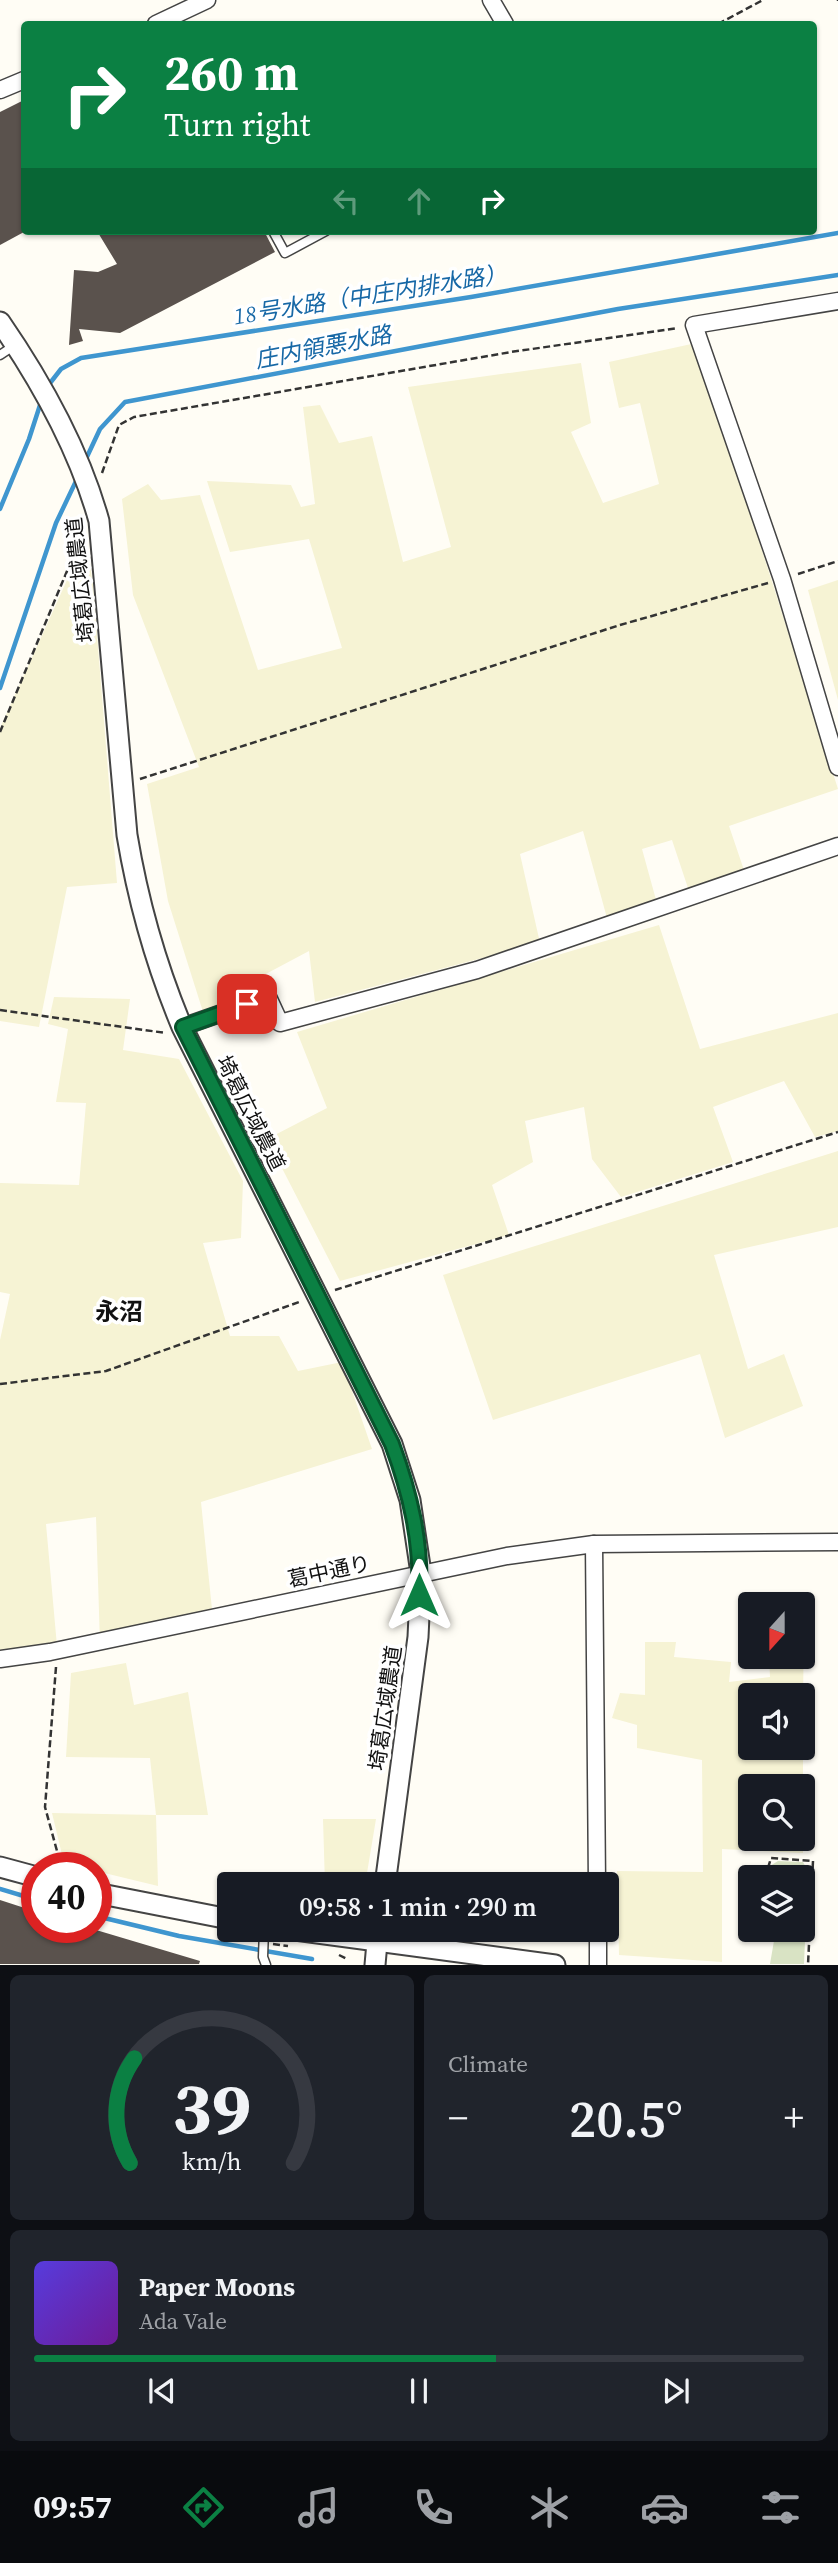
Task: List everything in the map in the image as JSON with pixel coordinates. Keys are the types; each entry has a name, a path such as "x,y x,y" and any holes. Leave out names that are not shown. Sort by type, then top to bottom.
{"street":[{"path":"166,21 208,0"},
{"path":"491,0 503,21"},
{"path":"0,90 21,81"},
{"path":"838,302 694,326 782,579 838,767"},
{"name":"埼葛広域農道","path":"0,322 8,350 36,378 58,416 90,490 99,521 121,783 134,876 162,978 183,1027 392,1444 403,1474 418,1539 421,1573 418,1637 387,1872"},
{"path":"183,1027 268,997 280,1023 477,970 838,846"},
{"name":"葛中通り","path":"0,1658 54,1651 506,1556 594,1544 838,1542"},
{"path":"594,1544 597,1872"},
{"path":"0,1867 21,1873"},
{"path":"112,1896 217,1917"},
{"path":"375,1965 377,1942"},
{"path":"415,1942 555,1965"},
{"path":"598,1942 598,1965"}],"lane":[{"path":"275,235 285,253 319,235"},
{"path":"263,1942 262,1957 266,1965"}],"path":[{"path":"724,21 762,0"},
{"path":"90,490 119,425 134,417 485,357 694,326"},
{"path":"0,732 87,525 99,521"},
{"path":"121,783 620,625 838,561"},
{"path":"0,1010 164,1034 183,1027"},
{"path":"0,1384 106,1371 317,1295 838,1132"},
{"path":"54,1651 57,1664 45,1807 57,1852"},
{"path":"769,1865 771,1858 813,1861 813,1865"},
{"path":"808,1965 809,1942"}],"shaded area":[{"path":"696,343 838,789 729,826 746,876 691,897 672,840 642,849 658,907 607,918 583,831 520,854 540,943 315,1002 309,951 262,976 259,996 204,1015 168,901 147,784 199,767 133,595 122,499 148,484 161,500 200,495 258,670 342,648 309,539 230,552 207,481 291,485 301,507 315,504 303,407 320,405 339,443 372,436 403,562 451,547 408,387 581,363 591,423 571,432 603,503 659,484 640,403 619,408 609,362"},
{"path":"87,544 93,585 117,883 67,887 39,1027 0,1021 0,728 82,547"},
{"path":"838,580 838,700 808,590"},
{"path":"659,925 700,1049 838,1013 838,1131 815,1137 784,1081 713,1107 733,1162 621,1197 592,1159 584,1107 525,1121 533,1162 492,1185 509,1235 340,1281 267,1139 327,1108 297,1032"},
{"path":"54,997 130,999 123,1050 179,1059 243,1181 241,1238 203,1243 230,1336 279,1336 298,1371 342,1362 372,1449 201,1502 213,1619 100,1644 96,1517 46,1524 57,1646 0,1650 0,1340 10,1294 0,1292 0,1183 79,1185 86,1103 56,1102 68,1029 48,1024"},
{"path":"838,1151 838,1227 714,1255 748,1369 784,1354 803,1406 725,1438 700,1354 493,1420 443,1275"},
{"path":"645,1642 676,1642 674,1657 731,1662 729,1682 770,1677 770,1670 803,1670 803,1683 738,1683 738,1760 803,1760 803,1774 738,1774 738,1850 722,1849 722,1962 619,1955 617,1871 703,1872 702,1760 637,1748 637,1725 612,1718 620,1693 645,1695"},
{"path":"126,1663 134,1705 188,1692 208,1815 156,1815 150,1758 66,1757 71,1673"},
{"path":"52,1813 156,1815 158,1886 112,1875 112,1852 61,1852"},
{"path":"323,1819 376,1819 367,1872 325,1872"},
{"path":"762,1851 803,1851 803,1853"}],"green space":[{"path":"778,1861 803,1862 805,1865 772,1865"},
{"path":"774,1942 805,1942 804,1964 770,1964"}],"building":[{"path":"21,102 21,234 0,245 0,112"},
{"path":"99,235 266,235 275,252 120,333 79,329 83,341 69,345 74,270 98,272 117,264"},
{"path":"0,1900 21,1907 21,1943 112,1943 112,1935 200,1961 199,1964 0,1964"}],"waterway":[{"name":"18号水路（中庄内排水路）","path":"47,387 61,369 81,358 471,297 838,233"},
{"name":"庄内領悪水路","path":"85,461 100,429 125,402 618,309 838,275"},
{"name":"18号水路（中庄内排水路）","path":"0,509 41,402"},
{"name":"庄内領悪水路","path":"0,688 56,523 77,479"},
{"path":"0,1889 21,1895"},
{"path":"112,1920 179,1936 312,1959"}],"district":[{"name":"永沼","path":"119,1311"}],"route":[{"path":"247,1004 183,1027 392,1444 403,1474 418,1539 421,1573 419,1595"}]}
